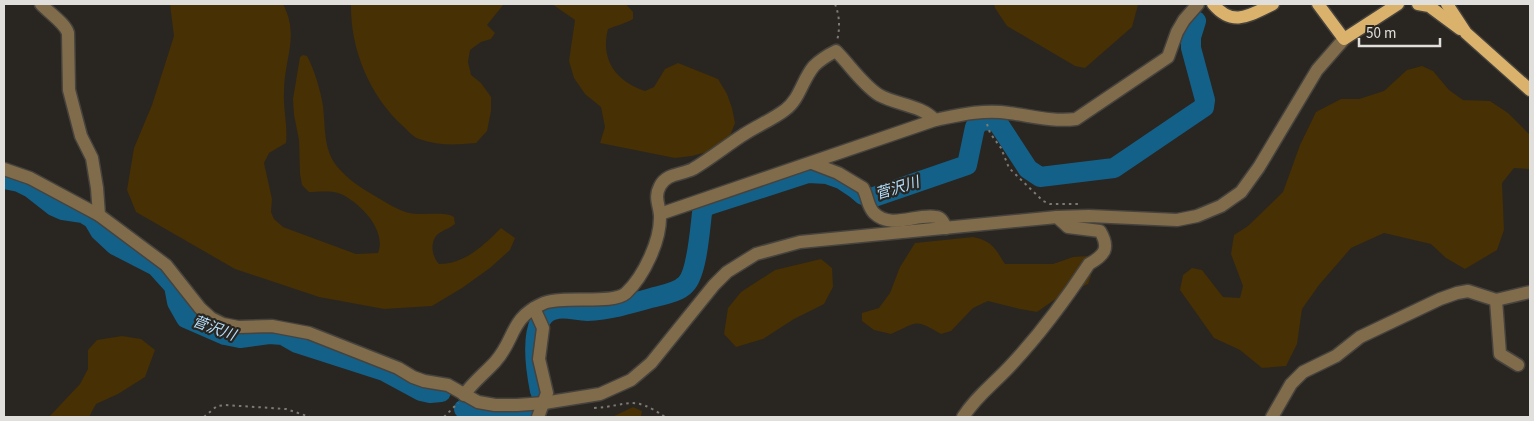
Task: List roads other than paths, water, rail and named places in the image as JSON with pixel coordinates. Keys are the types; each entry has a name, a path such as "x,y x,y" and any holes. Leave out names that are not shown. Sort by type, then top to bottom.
{"main road":[{"path":"1213,4 1224,14 1234,19 1247,17 1273,4"},
{"path":"1318,4 1344,39 1398,4"},
{"path":"1418,4 1429,6 1466,33 1530,90"},
{"path":"1447,4 1466,33"}],"street":[{"path":"41,4 51,15 66,26 68,32 68,90 81,136 92,158 99,214"},
{"path":"660,214 935,120 969,113 1008,112 1064,121 1076,120 1168,57 1177,32 1184,20 1198,4"},
{"path":"4,169 30,178 99,214 166,265 200,308 211,318 223,324 245,327 272,326 309,333 380,361 413,377 448,385 478,402 517,406 600,394 631,380 651,363 714,284 727,272 756,254 800,242 1057,217 1089,216 1177,220 1198,216 1221,206 1242,192 1317,70 1344,39"},
{"path":"538,417 547,392 540,359 538,317 546,302 614,298 624,295 634,285 651,256 659,226 660,214 656,202 661,184 670,176 691,169 708,159 743,134 786,110 798,96 814,66 836,51 869,88 879,95 928,113 935,120"},
{"path":"812,163 838,173 863,188 873,212 881,219 892,221 936,217 942,220 946,228"},
{"path":"963,417 972,402 1011,366 1030,344 1089,264 1100,258 1106,248 1105,239 1100,231 1068,227 1057,217"},
{"path":"1272,417 1291,384 1303,372 1336,356 1360,337 1440,299 1468,291 1496,300 1530,292"},
{"path":"1496,300 1500,354 1518,365"},
{"path":"464,395 474,382 496,361 515,325 525,314 538,317"}],"waterway":[{"name":"菅沢川","path":"540,391 535,346 539,323 545,315 557,309 587,311 611,308 679,290 686,284 693,271 702,213 704,208 709,205 808,173 827,174 841,179 863,195 871,198 967,165 975,127 982,120 998,123 1028,169 1040,177 1114,168 1204,107 1205,100 1191,48 1191,37 1196,21"},
{"name":"菅沢川","path":"4,179 19,182 31,188 54,206 63,210 83,213 93,219 100,231 115,245 156,266 174,286 177,302 186,318 225,335 240,338 269,334 283,335 297,343 384,371 421,391 430,393 441,392"},
{"name":"菅沢川","path":"464,409 497,415 530,414"}]}
